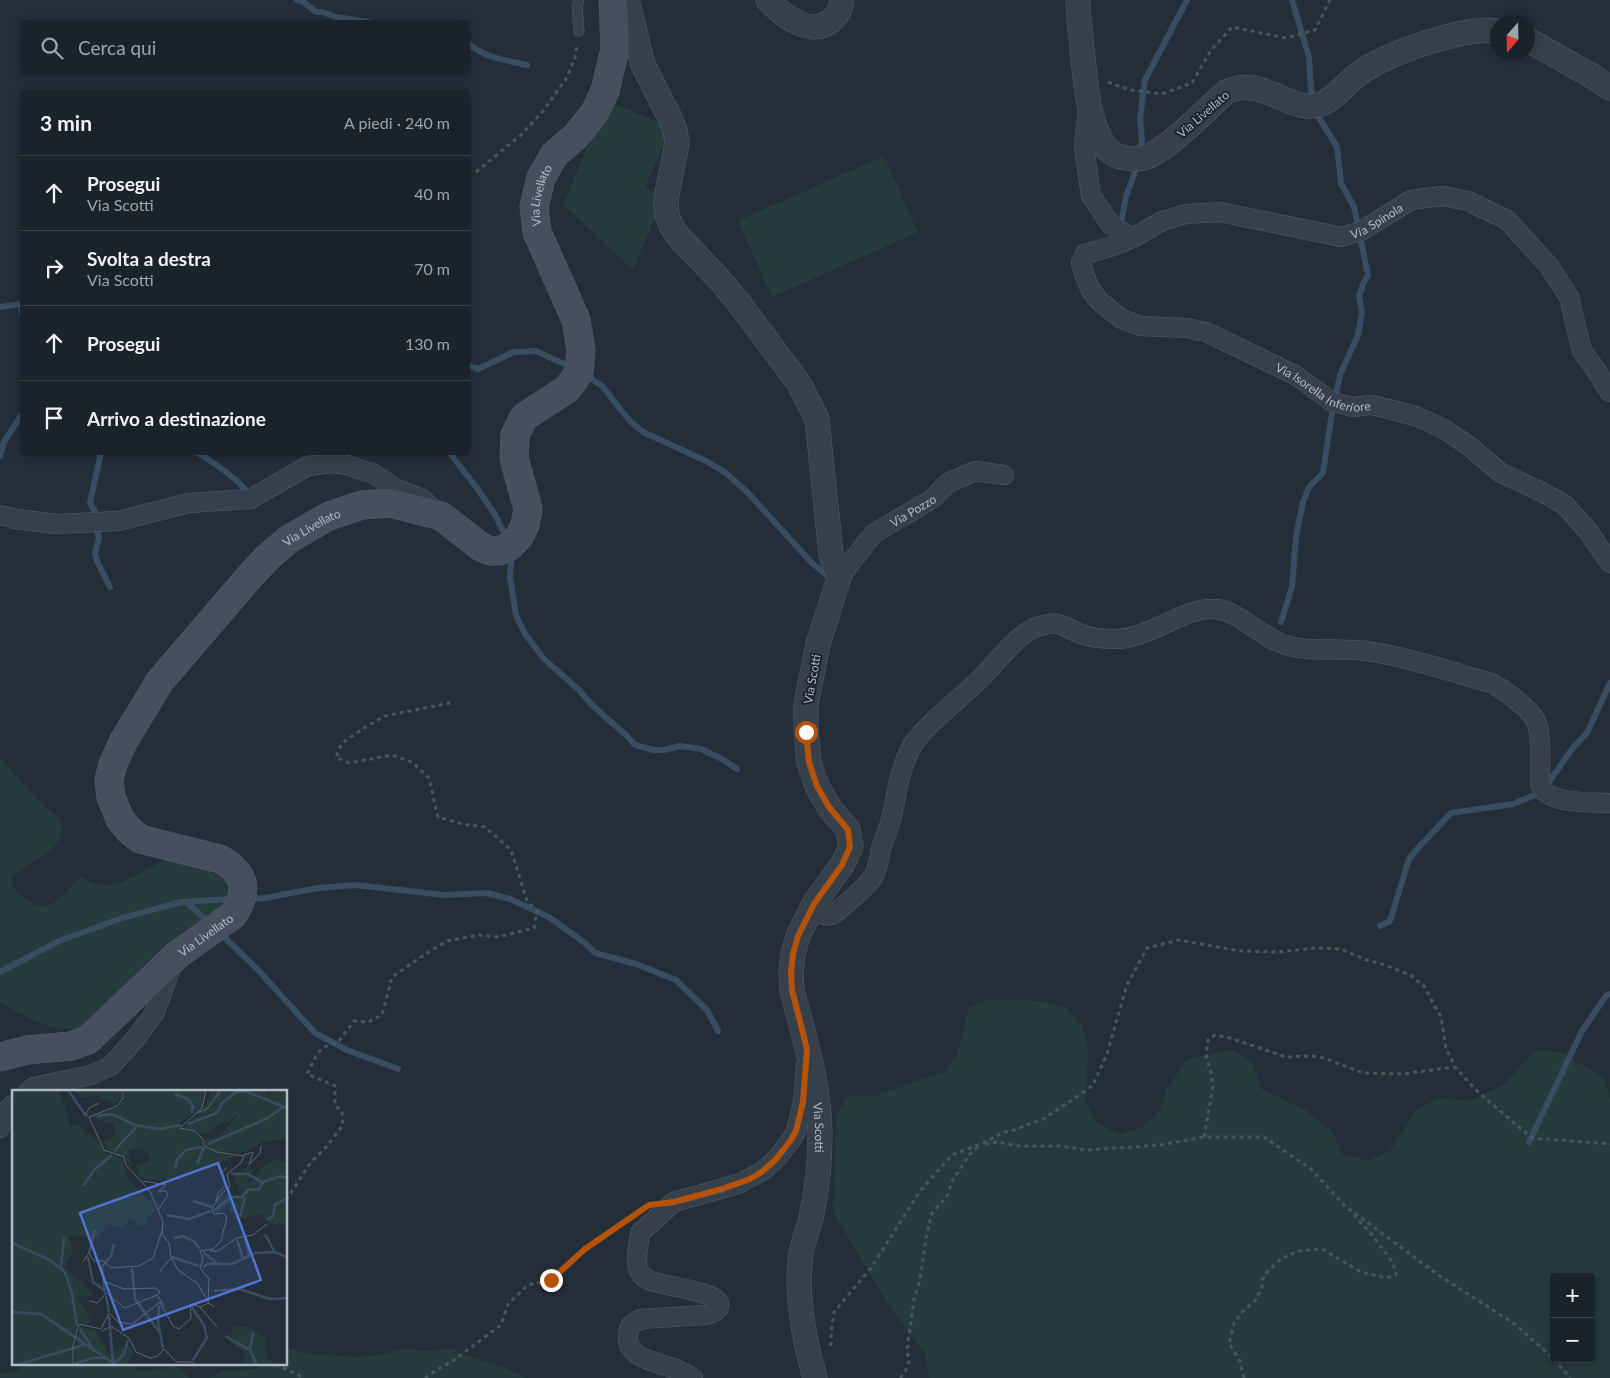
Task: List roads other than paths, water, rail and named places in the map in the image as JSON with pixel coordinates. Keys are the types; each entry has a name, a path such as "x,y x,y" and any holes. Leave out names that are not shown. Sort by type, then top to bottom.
{"main road":[{"name":"Via Livellato","path":"0,1057 27,1050 71,1046 88,1040 177,955 232,915 242,899 244,889 242,882 231,865 220,859 140,839 129,830 120,819 111,797 109,780 113,764 160,681 268,557 289,539 329,516 362,505 390,503 441,516 481,547 490,551 500,551 510,546 519,537 525,526 528,509 514,458 515,435 524,417 567,389 579,373 581,350 576,320 537,232 534,207 541,178 554,156 576,136 595,112 605,91 615,49 613,0"}],"street":[{"path":"627,0 643,65 670,116 675,130 677,143 667,194 667,216 677,236 719,279 739,303 798,382 817,419 831,554 839,578"},
{"path":"768,0 775,8 788,17 813,28 823,26 831,21 842,7 842,0"},
{"name":"Via Livellato","path":"1078,0 1088,106 1100,138 1107,149 1126,158 1142,158 1158,151 1226,92 1237,87 1257,88 1302,105 1314,106 1327,102 1361,72 1409,50 1447,36 1469,32 1490,31"},
{"path":"1535,44 1610,88"},
{"path":"1088,106 1084,146 1091,196 1111,225 1133,238"},
{"name":"Via Spinola","path":"1133,238 1162,222 1186,214 1220,212 1341,237 1361,231 1411,200 1442,196 1468,201 1507,220 1549,266 1569,297 1582,351 1610,392"},
{"name":"Via Isorella Inferiore","path":"1133,238 1110,248 1085,254 1081,263 1091,290 1100,301 1122,319 1140,326 1187,328 1206,332 1295,375 1331,401 1352,407 1371,405 1393,410 1418,417 1444,429 1469,446 1501,473 1565,505 1588,531 1610,562"},
{"path":"0,515 56,524 118,520 189,503 250,499 308,466 333,463 347,465 374,474 395,488 422,499 441,516"},
{"name":"Via Pozzo","path":"839,578 873,534 932,499 948,483 975,471 1004,475"},
{"name":"Via Scotti","path":"815,1378 805,1334 800,1286 803,1241 811,1219 818,1179 820,1136 817,1096 792,990 791,972 798,936 814,904 842,865 850,847 848,830 829,807 817,786 809,762 806,732 806,704 818,644 839,578"},
{"path":"814,904 816,911 824,915 833,915 873,877 890,824 906,760 914,742 977,683 1025,634 1040,626 1053,623 1060,623 1091,637 1121,639 1147,633 1194,612 1216,609 1239,618 1266,637 1286,645 1302,649 1353,650 1386,654 1494,684 1528,710 1537,722 1540,783 1541,789 1545,794 1560,800 1610,803"},
{"path":"30,1090 34,1087 92,1075 111,1066 154,1014 177,955"},
{"path":"693,1378 637,1355 629,1345 628,1332 630,1326 640,1319 698,1316 712,1313 718,1309 718,1301 707,1294 653,1282 644,1277 640,1273 637,1264 640,1232 674,1202 750,1179 763,1171 776,1159 796,1131 803,1102 807,1049"},
{"path":"0,1128 4,1113 12,1106"}],"lane":[{"path":"579,0 577,6 579,31"}],"waterway":[{"path":"297,0 302,1 316,12 356,20"},
{"path":"1139,153 1142,139 1140,119 1145,80 1187,0"},
{"path":"1281,622 1292,587 1296,537 1303,502 1309,487 1323,473 1340,375 1358,335 1362,313 1359,296 1368,275 1354,207 1341,183 1337,147 1318,116 1311,90 1309,57 1292,0"},
{"path":"470,45 488,55 527,65"},
{"path":"1120,228 1126,197 1137,162"},
{"path":"0,307 20,304"},
{"path":"470,366 478,369 514,352 536,351 573,368"},
{"path":"584,374 602,386 630,421 643,432 706,461 726,473 747,492 813,564 831,578"},
{"path":"0,456 4,442 20,417"},
{"path":"100,455 90,503 95,512 99,538 95,553 110,587"},
{"path":"201,455 234,478 245,489"},
{"path":"451,455 494,513 507,539"},
{"path":"512,553 510,577 516,615 525,634 544,659 579,690 593,706 635,745 654,750 664,750 680,746 701,749 737,769"},
{"path":"1380,926 1390,921 1409,859 1451,813 1513,804 1538,794 1546,786 1572,749 1587,733 1610,683"},
{"path":"248,899 265,898 318,888 356,885 444,895 487,893 510,899 549,917 585,943 595,953 636,964 676,980 707,1010 718,1031"},
{"path":"0,972 59,941 122,918 181,902 233,899"},
{"path":"187,902 209,923"},
{"path":"220,933 259,971 315,1033 347,1050 398,1069"},
{"path":"1529,1142 1582,1031 1606,996 1610,994"}]}
